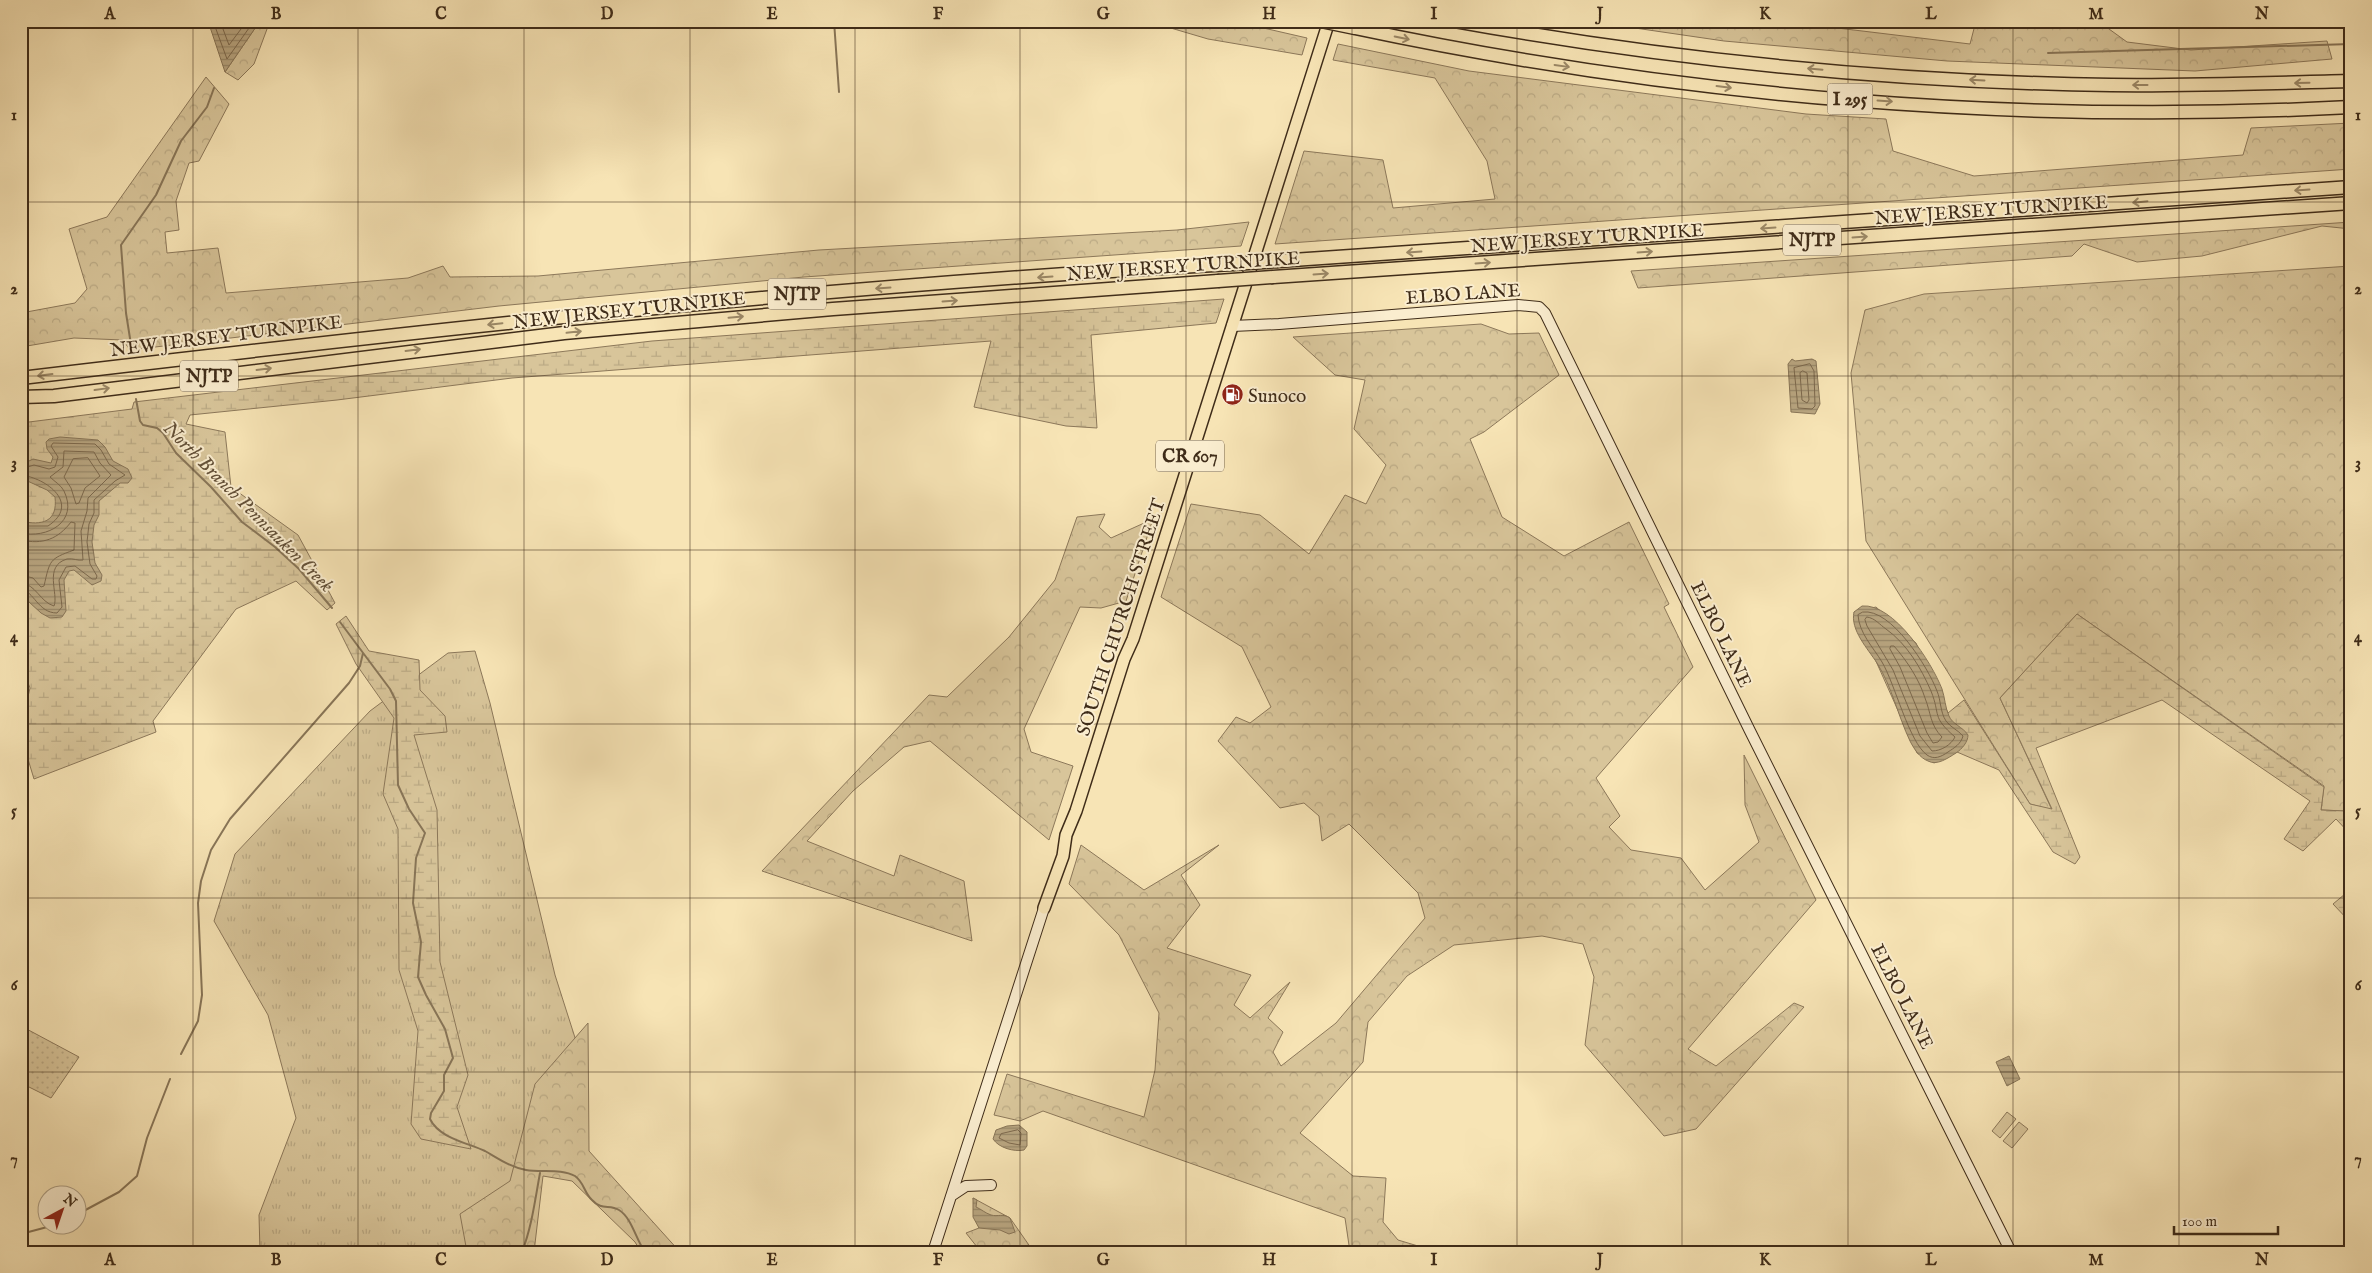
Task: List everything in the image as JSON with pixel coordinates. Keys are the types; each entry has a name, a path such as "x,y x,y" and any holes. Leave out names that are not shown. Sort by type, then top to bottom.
{"highway":[{"name":"I 295","path":"1322,21 1456,49 1574,68 1824,97 2058,110 2207,112 2351,108"},
{"name":"I 295","path":"1455,21 1641,50 1875,74 2109,85 2236,85 2351,81"},
{"name":"NEW JERSEY TURNPIKE","path":"21,378 362,337 701,303 1233,264 2351,187"},
{"name":"NEW JERSEY TURNPIKE","path":"21,397 54,396 122,386 572,332 833,309 2351,203"},
{"path":"21,402 54,396"}],"main road":[{"name":"SOUTH CHURCH STREET","path":"1044,908 1063,856 1066,835 1076,811 1133,639 1329,21"}],"street":[{"name":"ELBO LANE","path":"1232,326 1280,324 1518,305 1539,307 1545,313 1750,731 2011,1252"},
{"path":"933,1252 1044,908"},
{"path":"951,1196 966,1186 991,1185"}],"green space":[{"path":"260,21 270,21 254,64 238,80 225,72"},
{"path":"1147,21 1233,21 1307,38 1302,55 1208,39"},
{"path":"1587,21 1745,21 1829,27 1970,44 1976,21 2098,21 2127,42 2191,50 2327,41 2332,59 2195,71 1947,61 1724,41"},
{"path":"1338,44 1469,71 1806,114 1886,119 1893,151 1974,176 2243,155 2251,128 2351,123 2351,169 1275,244 1304,151 1383,160 1393,208 1495,199 1487,161 1435,78 1333,60"},
{"path":"206,77 229,104 199,161 189,163 176,201 179,230 165,232 167,253 218,248 226,293 408,278 443,266 450,277 538,276 819,250 1177,230 1249,222 1241,246 804,277 499,306 130,350 123,340 74,338 21,347 21,313 75,303 87,289 69,229 107,217"},
{"path":"2351,222 2351,229 2322,226 2202,256 2137,262 2084,244 2072,256 1638,288 1631,271"},
{"path":"2351,266 2351,818 2346,811 2321,810 2324,786 2077,614 2000,698 2052,810 2030,804 1866,541 1851,373 1865,310 1924,294"},
{"path":"1224,299 1216,323 1091,335 1097,428 1066,426 974,407 991,341 512,378 337,400 190,415 186,424 225,432 231,487 298,535 335,603 327,610 296,581 236,609 153,721 156,732 34,779 21,736 21,705 27,701 30,688 21,665 21,423 132,409 134,402 652,341"},
{"path":"1481,324 1509,334 1539,333 1559,375 1484,432 1470,439 1502,517 1564,556 1629,522 1669,604 1664,607 1693,667 1596,778 1620,816 1609,827 1631,850 1681,858 1705,890 1759,842 1745,805 1744,755 1816,900 1688,1049 1716,1066 1794,1003 1804,1007 1696,1129 1664,1136 1585,1045 1594,977 1583,944 1542,936 1454,945 1407,976 1368,1022 1363,1062 1300,1133 1353,1176 1386,1178 1383,1222 1398,1240 1438,1252 1350,1252 1345,1218 1043,1111 1020,1121 994,1115 1007,1074 1144,1117 1155,1070 1159,1013 1119,935 1069,884 1081,845 1144,890 1219,845 1181,875 1200,905 1167,948 1251,975 1234,1005 1250,1018 1290,982 1268,1018 1283,1032 1273,1052 1281,1066 1336,1023 1425,918 1418,893 1349,824 1322,841 1319,816 1304,803 1280,808 1218,741 1236,717 1250,723 1271,707 1242,647 1161,597 1191,504 1260,515 1309,554 1345,495 1366,504 1386,465 1354,429 1365,380 1335,375 1293,337"},
{"path":"1105,514 1099,527 1111,538 1153,519 1126,601 1101,608 1080,607 1024,729 1031,752 1073,766 1049,840 930,741 904,747 853,791 807,841 894,876 900,855 964,881 972,941 762,871 929,695 947,697 1009,637 1055,580 1077,517"},
{"path":"1876,607 1916,643 1948,713 1964,700 2030,804 2052,809 2000,698 2077,614 2324,787 2321,810 2346,811 2351,818 2351,835 2336,819 2303,851 2284,839 2310,801 2162,700 2036,748 2080,857 2075,864 2053,852 1999,770 1957,752 1934,763 1917,753 1854,612"},
{"path":"346,616 369,651 419,660 420,690 445,716 447,732 414,735 437,810 440,962 468,1075 457,1107 471,1149 421,1139 411,1124 418,1031 399,970 398,829 383,794 394,718 356,664 336,624"},
{"path":"475,651 490,703 555,975 585,1069 495,1252 260,1252 259,1215 296,1118 268,1015 214,921 235,854 370,711 448,653"},
{"path":"2351,889 2351,921 2350,922 2333,904"},
{"path":"588,1023 589,1151 680,1252 641,1252 635,1242 572,1181 543,1176 534,1252 467,1252 460,1214 510,1181 535,1084"},
{"path":"21,1026 79,1057 51,1098 21,1083"},
{"path":"2007,1112 2016,1119 2000,1138 1992,1131"},
{"path":"2019,1122 2028,1129 2012,1148 2003,1141"},
{"path":"973,1198 1010,1218 1031,1248 1044,1252 981,1252 966,1233 979,1228"}],"water":[{"path":"208,21 260,21 225,72"},
{"path":"1792,359 1795,361 1812,359 1816,361 1820,404 1815,414 1791,412 1788,364"},
{"path":"60,437 98,440 105,447 113,461 128,469 132,478 128,483 120,483 99,501 99,515 94,525 92,542 95,563 102,575 101,581 92,585 74,570 69,571 64,580 66,611 62,617 50,618 29,602 21,590 21,521 36,523 47,520 54,512 55,497 47,490 21,478 21,465 33,459 51,463 53,457 47,449 46,442 49,439"},
{"path":"1862,606 1874,608 1887,614 1899,624 1930,665 1942,689 1950,719 1968,735 1962,747 1946,759 1935,763 1931,762 1925,760 1915,750 1882,672 1857,632 1853,619 1854,612"},
{"path":"2009,1056 2020,1079 2007,1086 1996,1062"},
{"path":"1019,1125 1027,1132 1027,1146 1024,1150 1007,1149 993,1139 996,1130 1007,1126"},
{"path":"973,1198 977,1200 976,1207 987,1213 1010,1218 1015,1232 1009,1234 1000,1230 979,1228 973,1217"}],"waterway":[{"path":"834,21 839,92"},
{"path":"2048,53 2351,44"},
{"name":"North Branch Pennsauken Creek","path":"132,351 126,313 121,245 156,195 181,141 207,107 214,88"},
{"name":"North Branch Pennsauken Creek","path":"136,399 140,421 143,425 157,428 163,433 176,453 211,487 242,522 275,547 299,569 332,608"},
{"name":"North Branch Pennsauken Creek","path":"340,622 390,689 396,701 398,785 409,809 425,833 416,858 413,903 421,942 418,977 445,1029 453,1058 444,1075 444,1091 431,1113 430,1119 434,1126 454,1139 485,1151 515,1167 532,1171 564,1172 575,1176 589,1197 596,1203 615,1208 627,1218 645,1252"},
{"path":"181,1054 198,1021 202,995 198,903 201,881 211,850 230,819 349,683 360,666 363,653"},
{"path":"88,1209 119,1192 137,1176 147,1138 170,1079"},
{"path":"522,1252 531,1223 540,1173"},
{"path":"21,1234 38,1229"}],"place":[{"name":"Sunoco","path":"1232,395"}]}
